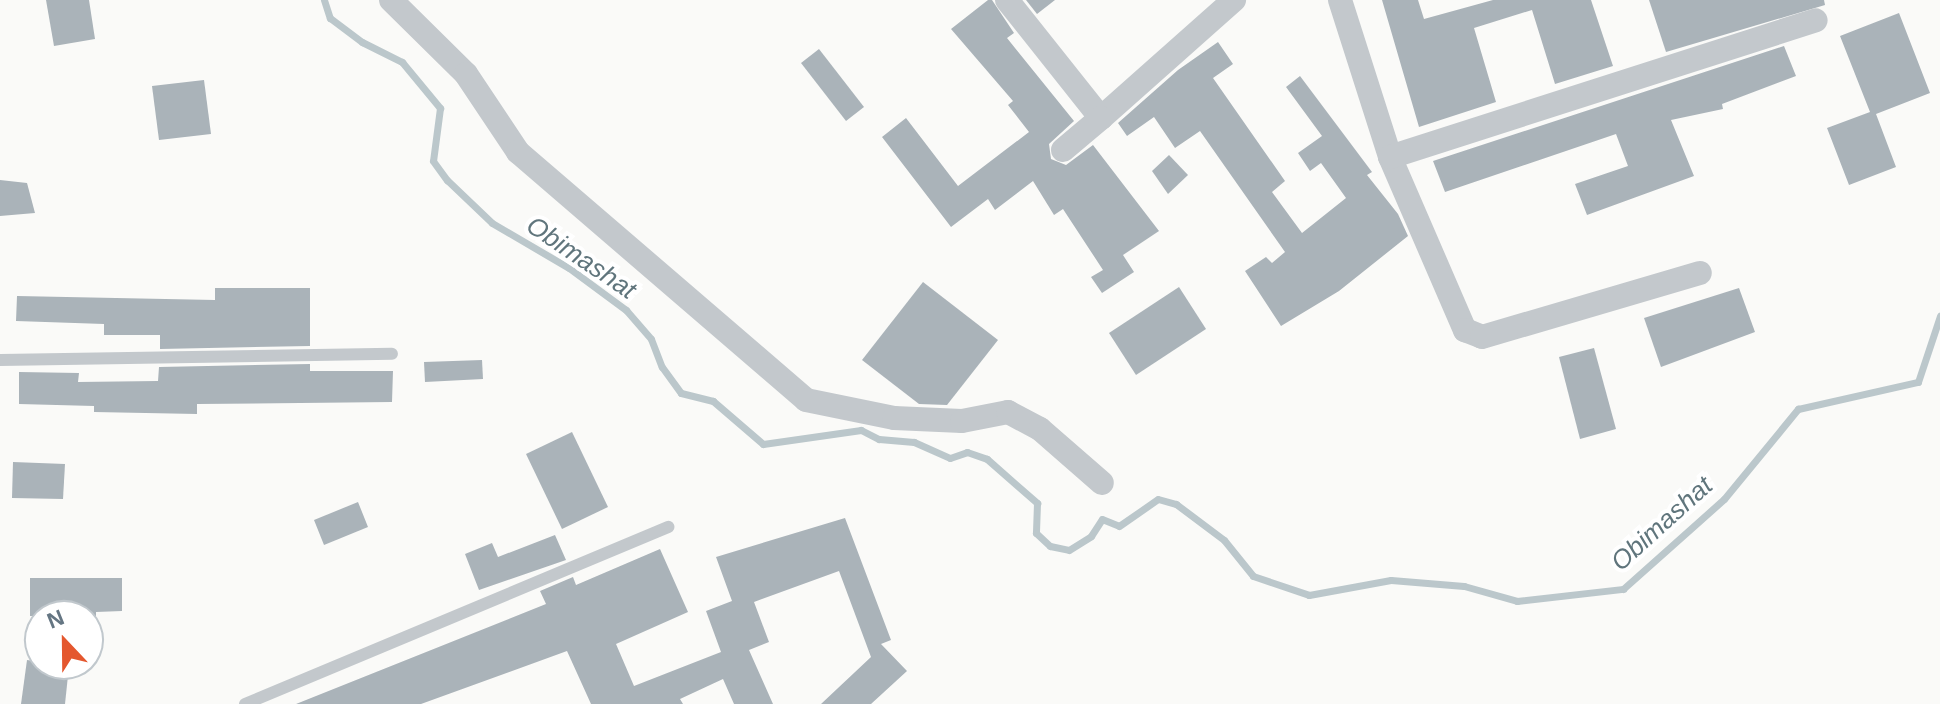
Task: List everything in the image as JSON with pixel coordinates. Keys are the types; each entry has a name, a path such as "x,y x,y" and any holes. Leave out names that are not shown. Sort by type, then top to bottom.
{"street":[{"path":"391,0 466,74 518,152 806,400 894,418 962,421 1008,412 1040,429 1102,483"},
{"path":"1007,0 1101,118"},
{"path":"1063,150 1234,0"},
{"path":"1340,0 1390,157 1465,330 1482,337 1700,273"},
{"path":"1390,157 1816,20"}],"lane":[{"path":"0,360 392,354"},
{"path":"245,704 669,527"}],"building":[{"path":"46,0 89,0 95,39 54,46"},
{"path":"992,0 1014,33 1007,38 1074,121 1049,144 1051,159 1066,165 1093,145 1159,231 1123,255 1134,272 1102,293 1091,277 1103,270 1063,209 1054,215 1033,181 995,210 988,199 951,227 882,137 906,118 958,186 1029,132 1008,105 1013,101 951,29"},
{"path":"1026,0 1055,0 1037,14"},
{"path":"1382,0 1418,0 1424,19 1493,0 1591,0 1613,66 1555,84 1532,10 1474,28 1496,102 1419,127"},
{"path":"1649,0 1824,0 1825,5 1666,52"},
{"path":"1899,13 1930,93 1876,114 1896,167 1849,185 1827,128 1870,112 1840,36"},
{"path":"1218,42 1233,64 1213,78 1285,181 1272,192 1302,233 1346,198 1321,163 1310,171 1298,153 1322,136 1286,87 1300,76 1372,172 1367,175 1398,214 1408,236 1339,291 1281,326 1245,271 1266,257 1272,263 1285,252 1200,131 1175,148 1154,117 1127,136 1118,123 1178,70"},
{"path":"1784,46 1796,76 1722,104 1723,109 1671,120 1694,176 1587,215 1575,184 1628,166 1616,134 1445,192 1433,161"},
{"path":"819,49 864,107 846,121 801,63"},
{"path":"204,80 211,134 159,140 152,86"},
{"path":"1169,155 1188,175 1168,194 1152,171"},
{"path":"0,180 27,183 35,213 0,216"},
{"path":"923,282 998,340 947,405 919,404 862,360"},
{"path":"1179,287 1206,329 1136,375 1109,333"},
{"path":"215,288 310,288 310,346 160,349 160,335 104,335 104,324 16,321 17,296 215,300"},
{"path":"1739,288 1755,332 1661,367 1644,318"},
{"path":"1594,348 1616,429 1580,439 1559,357"},
{"path":"482,360 483,379 425,382 424,362"},
{"path":"310,364 310,371 393,371 392,402 197,404 197,414 94,412 94,406 19,404 19,372 79,373 78,382 158,381 159,367"},
{"path":"572,432 608,507 562,529 526,454"},
{"path":"13,462 65,464 63,499 12,498"},
{"path":"358,502 368,527 324,545 314,520"},
{"path":"845,518 891,640 881,644 907,671 871,704 821,704 871,657 839,571 754,602 769,642 749,650 773,704 734,704 723,679 680,699 683,704 591,704 567,651 421,704 296,704 546,604 540,591 573,577 576,585 660,549 688,612 616,644 634,686 721,652 706,611 732,601 716,557"},
{"path":"555,535 566,560 479,590 465,554 492,543 498,557"},
{"path":"30,578 122,578 122,611 104,612 104,600 30,600"},
{"path":"24,680 68,680 65,704 21,704"}],"waterway":[{"name":"Obimashat","path":"324,0 330,18 362,42 402,62 440,108 433,161 447,180 492,223 569,268 626,310 651,339 662,367 681,393 713,401 763,444 861,430 879,439 914,442 950,458 967,452 987,459 1037,503 1036,533 1050,546 1069,550 1091,536 1102,519 1119,526 1158,499 1176,504 1224,540 1253,576 1309,595 1391,580 1464,586 1517,601 1623,589 1724,499 1798,409 1918,382 1940,316"}]}
